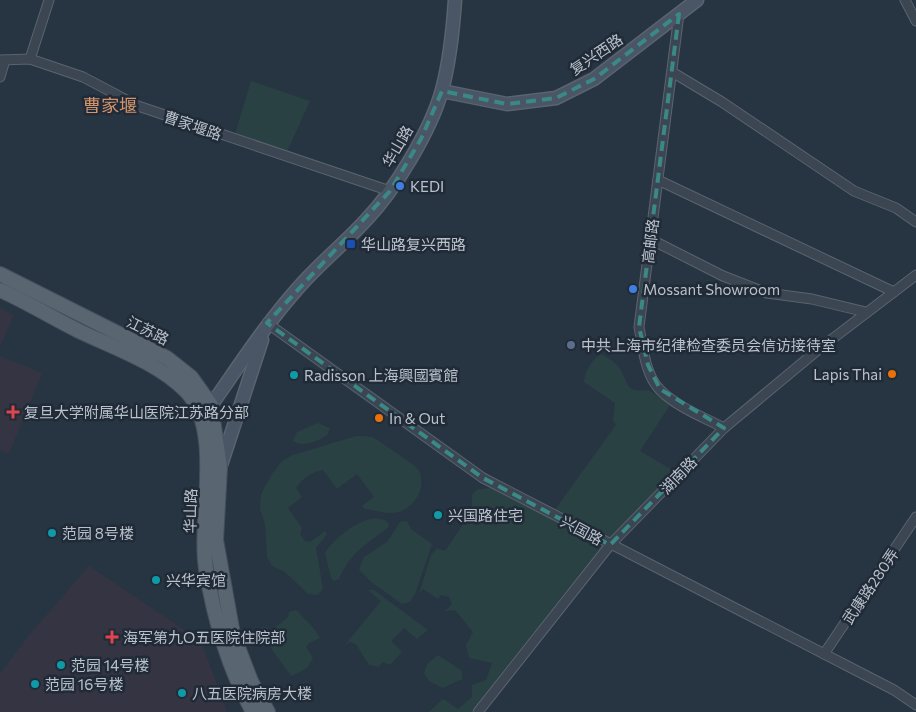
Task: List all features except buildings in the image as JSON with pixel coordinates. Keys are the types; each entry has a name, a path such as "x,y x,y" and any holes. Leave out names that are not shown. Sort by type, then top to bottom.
{"main road":[{"name":"华山路","path":"253,712 236,681 222,636 206,567 207,460 202,418 268,323 301,284 368,219 390,191 421,140 442,91 453,38 455,0"},
{"name":"复兴西路","path":"442,91 506,104 556,98 594,79 697,0"},
{"name":"江苏路","path":"0,274 167,358 191,377 211,405 220,468"},
{"name":"江苏路","path":"0,290 157,368 187,392 202,418"},
{"name":"华山路","path":"268,323 242,395 220,468 216,540 233,634 251,682 268,712"}],"street":[{"path":"30,58 49,0"},
{"path":"905,0 916,22"},
{"name":"高邮路","path":"679,14 639,327 652,378 660,389 679,403 724,428"},
{"name":"曹家堰路","path":"3,60 30,58 83,77 138,106 390,191"},
{"path":"0,77 3,60"},
{"path":"672,72 722,102 854,190 896,208 916,222"},
{"path":"658,180 894,292"},
{"path":"650,239 724,276 768,293 812,299 866,312"},
{"name":"湖南路","path":"478,712 610,545 724,428 866,312 916,275"},
{"name":"兴国路","path":"268,323 483,478 894,690 916,704"},
{"name":"武康路280弄","path":"824,654 916,517"}],"highlighted area":[{"path":"679,14 639,327 648,365 660,389 724,428 610,545 483,478 267,323 390,191 421,139 442,91 507,104 556,98 594,79"}],"shaded area":[{"path":"0,308 14,315 0,347"},
{"name":"复旦大学附属华山医院江苏路分部","path":"0,356 42,373 9,454 0,450"},
{"name":"海军第九O五医院住院部","path":"89,566 201,641 227,712 0,712 0,674 30,634"}],"green space":[{"path":"251,81 310,101 287,152 235,134"},
{"path":"602,354 614,362 623,374 627,384 634,390 649,390 670,405 640,451 674,471 609,540 554,511 616,425 613,421 615,403 584,382 590,365"},
{"path":"318,423 330,428 327,435 306,444 293,441 297,432"},
{"path":"356,436 372,437 415,466 421,475 420,490 413,503 407,508 400,512 389,513 365,509 362,506 374,497 357,474 337,489 323,470 304,478 296,488 302,497 288,508 302,528 300,534 305,541 310,542 325,531 327,534 316,548 323,589 317,595 308,594 285,572 272,566 267,557 265,524 260,509 261,494 282,461 293,455"},
{"path":"492,488 602,546 471,712 429,712 443,699 458,709 472,697 472,685 486,680 492,663 469,658 466,645 473,632 455,610 445,611 452,604 449,597 441,595 438,599 423,589 419,594 431,555 437,548 445,551 472,511 472,495 478,489"},
{"path":"368,519 385,520 389,524 388,528 359,550 348,562 339,579 334,581 331,578 325,553 334,541 354,526"},
{"path":"407,521 411,529 432,544 415,594 410,602 402,604 370,581 359,569 364,557 387,542 400,522"},
{"path":"368,590 374,590 428,630 417,639 404,628 391,641 402,652 390,665 383,662 379,667 369,665 356,644 350,642 345,645 381,601"},
{"path":"296,610 320,638 309,643 306,647 313,658 307,668 291,676 260,633 262,627 267,627 270,632 288,617 289,612"},
{"path":"438,655 462,671 462,679 443,688 429,681 424,673 427,664"}],"place":[{"name":"KEDI","path":"400,186"},
{"name":"华山路复兴西路","path":"351,244"},
{"name":"Mossant Showroom","path":"633,289"},
{"name":"中共上海市纪律检查委员会信访接待室","path":"571,345"},
{"name":"Lapis Thai","path":"892,374"},
{"name":"Radisson 上海興國賓館","path":"294,375"},
{"name":"复旦大学附属华山医院江苏路分部","path":"13,412"},
{"name":"In & Out","path":"379,418"},
{"name":"兴国路住宅","path":"438,515"},
{"name":"范园 8号楼","path":"52,533"},
{"name":"兴华宾馆","path":"156,580"},
{"name":"海军第九O五医院住院部","path":"112,637"},
{"name":"范园 14号楼","path":"61,665"},
{"name":"范园 16号楼","path":"35,684"},
{"name":"八五医院病房大楼","path":"182,693"}],"district":[{"name":"曹家堰","path":"110,105"}]}
